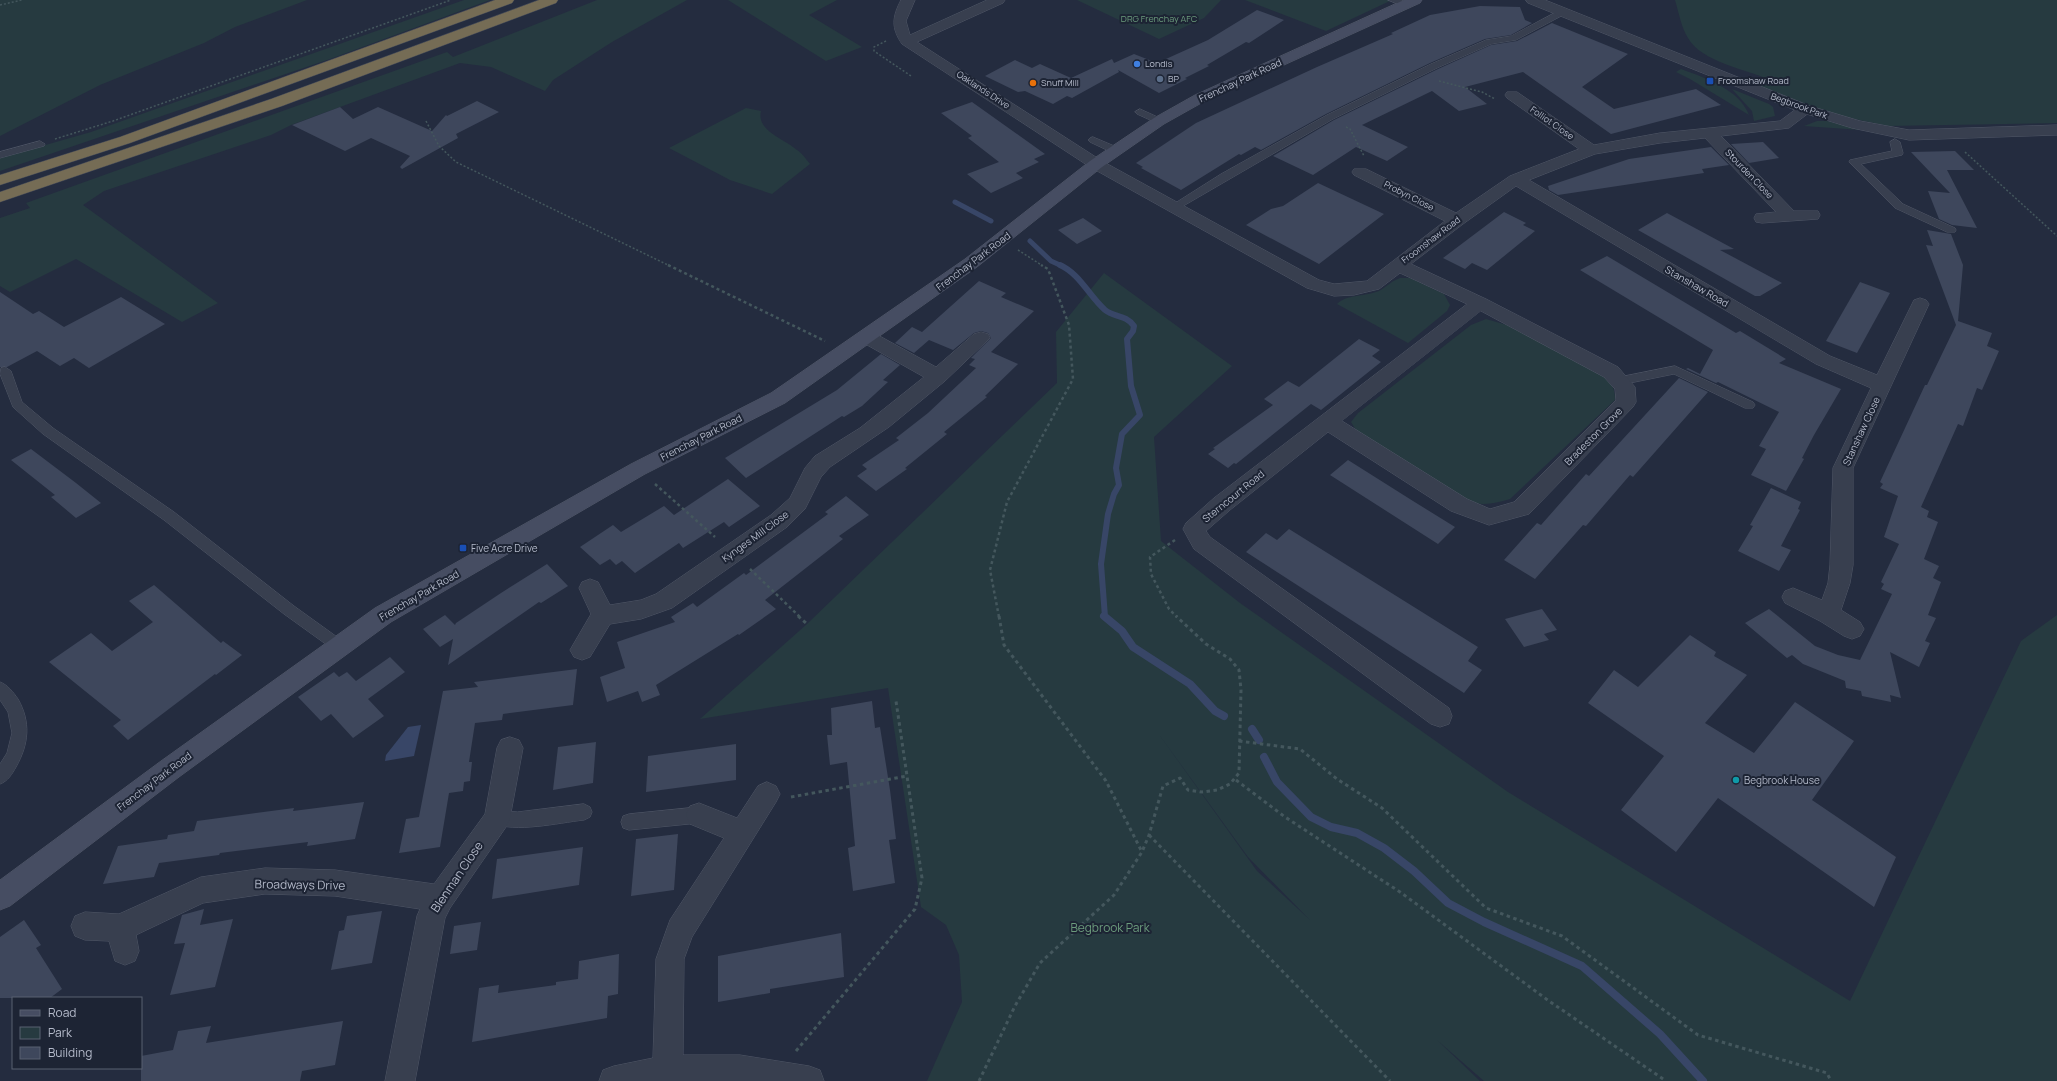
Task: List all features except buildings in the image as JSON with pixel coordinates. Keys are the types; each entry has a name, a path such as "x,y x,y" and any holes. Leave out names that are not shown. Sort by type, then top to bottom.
{"highway":[{"path":"0,180 125,140 508,0"},
{"path":"0,197 129,155 440,43 551,0"}],"main road":[{"name":"Frenchay Park Road","path":"0,897 176,764 383,615 638,469 778,398 867,337 1002,239 1096,164 1159,121 1200,98 1404,1"}],"street":[{"path":"908,0 899,24 900,32 905,38 998,0"},
{"name":"Begbrook Park","path":"1533,0 1805,109 1889,133 1909,135 2057,130"},
{"name":"Oaklands Drive","path":"905,38 1096,164"},
{"name":"Folliot Close","path":"1512,95 1592,150"},
{"name":"Froomshaw Road","path":"1096,164 1313,284 1334,290 1347,289 1373,285 1457,220 1516,179 1592,150 1660,138 1784,125 1805,109"},
{"name":"Stourden Close","path":"1708,132 1789,216"},
{"name":"Probyn Close","path":"1363,166 1457,220"},
{"name":"Stanshaw Road","path":"1516,179 1823,360 1883,385"},
{"path":"1762,218 1812,215"},
{"path":"1398,265 1480,303 1611,372 1620,381"},
{"name":"Sterncourt Road","path":"1440,716 1202,543 1194,528 1217,508 1480,303"},
{"name":"Stanshaw Close","path":"1828,614 1840,580 1843,532 1841,488 1843,468 1920,304"},
{"path":"867,337 938,376"},
{"name":"Kynges Mill Close","path":"603,615 626,613 652,607 664,601 779,521 792,509 801,497 806,484 816,467 827,458 866,434 938,376 982,338"},
{"name":"Bradeston Grove","path":"1328,422 1459,505 1489,517 1521,508 1626,402 1626,387 1620,381"},
{"path":"582,650 603,615 590,588"},
{"path":"1794,598 1828,614 1852,629"},
{"name":"Blenman Close","path":"400,1081 431,916 440,898 497,818 510,748"},
{"path":"668,1071 670,959 680,930 764,798"},
{"path":"699,815 741,832"},
{"name":"Broadways Drive","path":"85,926 123,939 201,890 265,881 335,883 440,898"},
{"path":"614,1081 668,1071 740,1070 809,1081"}],"lane":[{"path":"1174,208 1225,176 1330,117 1434,66 1489,42 1513,38 1562,12"},
{"path":"1140,112 1159,121"},
{"path":"1094,140 1115,150"},
{"path":"1895,142 1898,153 1854,162 1899,206 1951,230"},
{"path":"0,155 40,144"},
{"path":"1620,381 1675,370 1749,405"},
{"path":"5,371 17,404 48,431 169,516 289,610 339,646"},
{"path":"0,689 8,696 19,716 21,733 16,753 0,777"},
{"path":"497,818 517,820 584,812"},
{"path":"629,822 699,815"}],"path":[{"path":"0,5 22,0"},
{"path":"40,144 113,121 450,0"},
{"path":"905,38 879,44 874,47 874,51 884,60 911,76"},
{"path":"1330,117 1350,129 1363,166"},
{"path":"426,121 439,146 456,162 846,351"},
{"path":"1945,134 2057,236"},
{"path":"1002,239 1048,269 1069,325 1073,379 1007,502 990,570 1004,645 1106,781 1142,852"},
{"path":"979,1081 1015,1006 1040,963 1114,895 1142,852 1149,835 1163,786 1180,778 1188,790 1198,792 1229,787 1236,780 1240,765 1239,741 1241,690 1239,670 1230,659 1206,644 1169,609 1151,574 1150,557 1167,544"},
{"path":"775,1076 915,909 922,878 896,701"},
{"path":"1239,741 1300,749 1337,779 1382,808 1486,908 1562,936 1698,1035 1827,1073 1831,1081"},
{"path":"764,798 907,776"},
{"path":"1236,780 1285,817 1400,892 1549,1000 1666,1081"},
{"path":"1149,835 1390,1081"}],"green space":[{"path":"0,0 307,0 235,27 204,43 100,85 0,136"},
{"path":"464,0 490,0 330,59 0,171 0,158 91,132"},
{"path":"597,0 687,0 612,42 553,80 545,91 491,67 460,63 291,125 271,135 104,191 83,205 218,303 182,322 76,259 10,292 0,286 0,218 30,208 26,203 447,52 453,57"},
{"path":"728,0 837,0 809,15 862,47 826,61"},
{"name":"DRG Frenchay AFC","path":"1077,0 1221,0 1204,18 1159,39"},
{"path":"1245,0 1392,0 1326,31"},
{"path":"1675,0 2057,0 2057,123 1888,126 1840,116 1790,99 1749,81 1773,81 1726,64 1703,53 1694,46 1688,38 1682,25"},
{"path":"1681,69 1700,76 1729,91 1738,98 1749,115 1676,72"},
{"path":"1732,89 1769,104 1773,107 1775,116 1754,121 1752,111"},
{"path":"746,108 761,111 763,124 767,129 799,151 810,164 772,194 730,180 669,148"},
{"path":"1817,121 1827,121 1862,130 1804,126"},
{"path":"1104,273 1232,366 1154,437 1161,541 1240,603 1508,792 1850,1001 2021,641 2057,615 2057,1081 1484,1081 1437,1040 1480,1081 927,1081 962,1002 959,955 946,925 921,907 888,688 700,719 807,624 1057,383 1056,332","holes":["1158,733 1248,857 1310,920 1257,871"]},
{"path":"1400,278 1410,278 1444,294 1450,305 1447,311 1408,343 1337,304 1350,297 1371,294 1382,290"},
{"path":"1486,319 1507,325 1597,371 1610,383 1614,390 1615,400 1510,499 1483,504 1466,501 1359,435 1351,422 1358,413 1471,325"}],"water":[{"path":"421,725 414,756 385,761 386,755 408,727"}],"waterway":[{"path":"955,202 991,221"},
{"path":"1030,241 1051,261 1061,265"},
{"path":"1061,265 1079,280 1105,310 1124,318 1131,322 1134,326 1133,331 1127,339 1131,386 1140,415 1122,434 1116,468 1119,485 1114,494 1108,514 1101,564 1105,617"},
{"path":"1105,617 1122,631 1133,647 1190,684 1215,711 1224,716"},
{"path":"1252,729 1259,740"},
{"path":"1264,757 1277,782 1311,817 1331,827 1357,833 1384,848 1414,871 1448,903 1484,922 1582,966 1660,1034 1703,1081"}],"place":[{"name":"Londis","path":"1137,64"},
{"name":"BP","path":"1160,79"},
{"name":"Froomshaw Road","path":"1710,81"},
{"name":"Snuff Mill","path":"1033,83"},
{"name":"Five Acre Drive","path":"463,548"},
{"name":"Begbrook House","path":"1736,780"}]}
